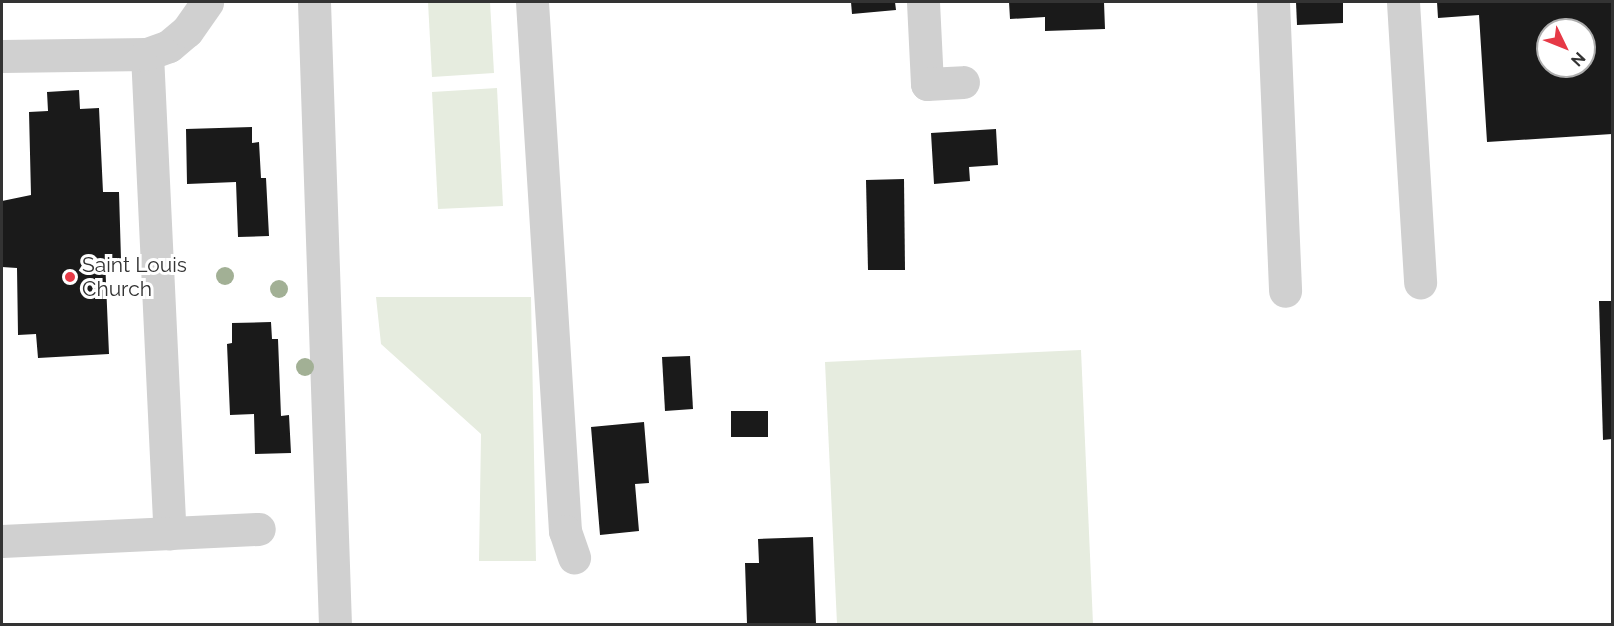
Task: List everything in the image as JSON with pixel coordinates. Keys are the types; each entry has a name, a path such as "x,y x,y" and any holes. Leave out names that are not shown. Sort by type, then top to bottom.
{"lane":[{"path":"2,56 147,54 169,46 187,31 207,2"},
{"path":"314,2 335,624"},
{"path":"532,2 565,531 574,557"},
{"path":"923,2 927,84 963,82"},
{"path":"1273,2 1280,184 1284,207 1285,291"},
{"path":"1403,2 1420,282"},
{"path":"147,54 170,533"},
{"path":"2,541 259,529"}],"shaded area":[{"path":"428,2 490,2 494,73 432,77"},
{"path":"497,88 503,206 438,209 432,92"},
{"path":"376,297 531,297 536,561 479,561 481,434 381,344"},
{"path":"1081,350 1093,624 837,624 825,362"}],"building":[{"path":"851,2 895,2 896,10 852,14"},
{"path":"1009,2 1104,2 1105,29 1045,31 1045,17 1010,19"},
{"path":"1296,2 1343,2 1343,23 1297,25"},
{"path":"1437,2 1612,2 1612,134 1487,142 1479,15 1438,18"},
{"path":"79,90 80,109 99,108 103,192 119,192 121,259 105,259 109,354 38,358 36,334 18,335 17,268 2,267 2,201 31,195 29,112 48,111 47,92"},
{"path":"252,127 252,143 259,142 261,178 266,178 269,236 238,237 236,182 187,184 186,129"},
{"path":"996,129 998,165 969,167 970,181 934,184 931,133"},
{"path":"904,179 905,270 868,270 866,180"},
{"path":"1599,301 1612,301 1612,439 1603,440"},
{"path":"271,322 272,339 278,339 281,416 289,415 291,453 255,454 254,414 230,415 227,344 232,343 232,323"},
{"path":"690,356 693,409 665,411 662,357"},
{"path":"731,411 768,411 768,437 731,437"},
{"path":"644,422 649,483 635,484 639,531 600,535 591,427"},
{"path":"813,537 816,624 747,624 745,563 759,563 758,539"}],"place":[{"name":"Saint Louis Church","path":"70,277"}]}
